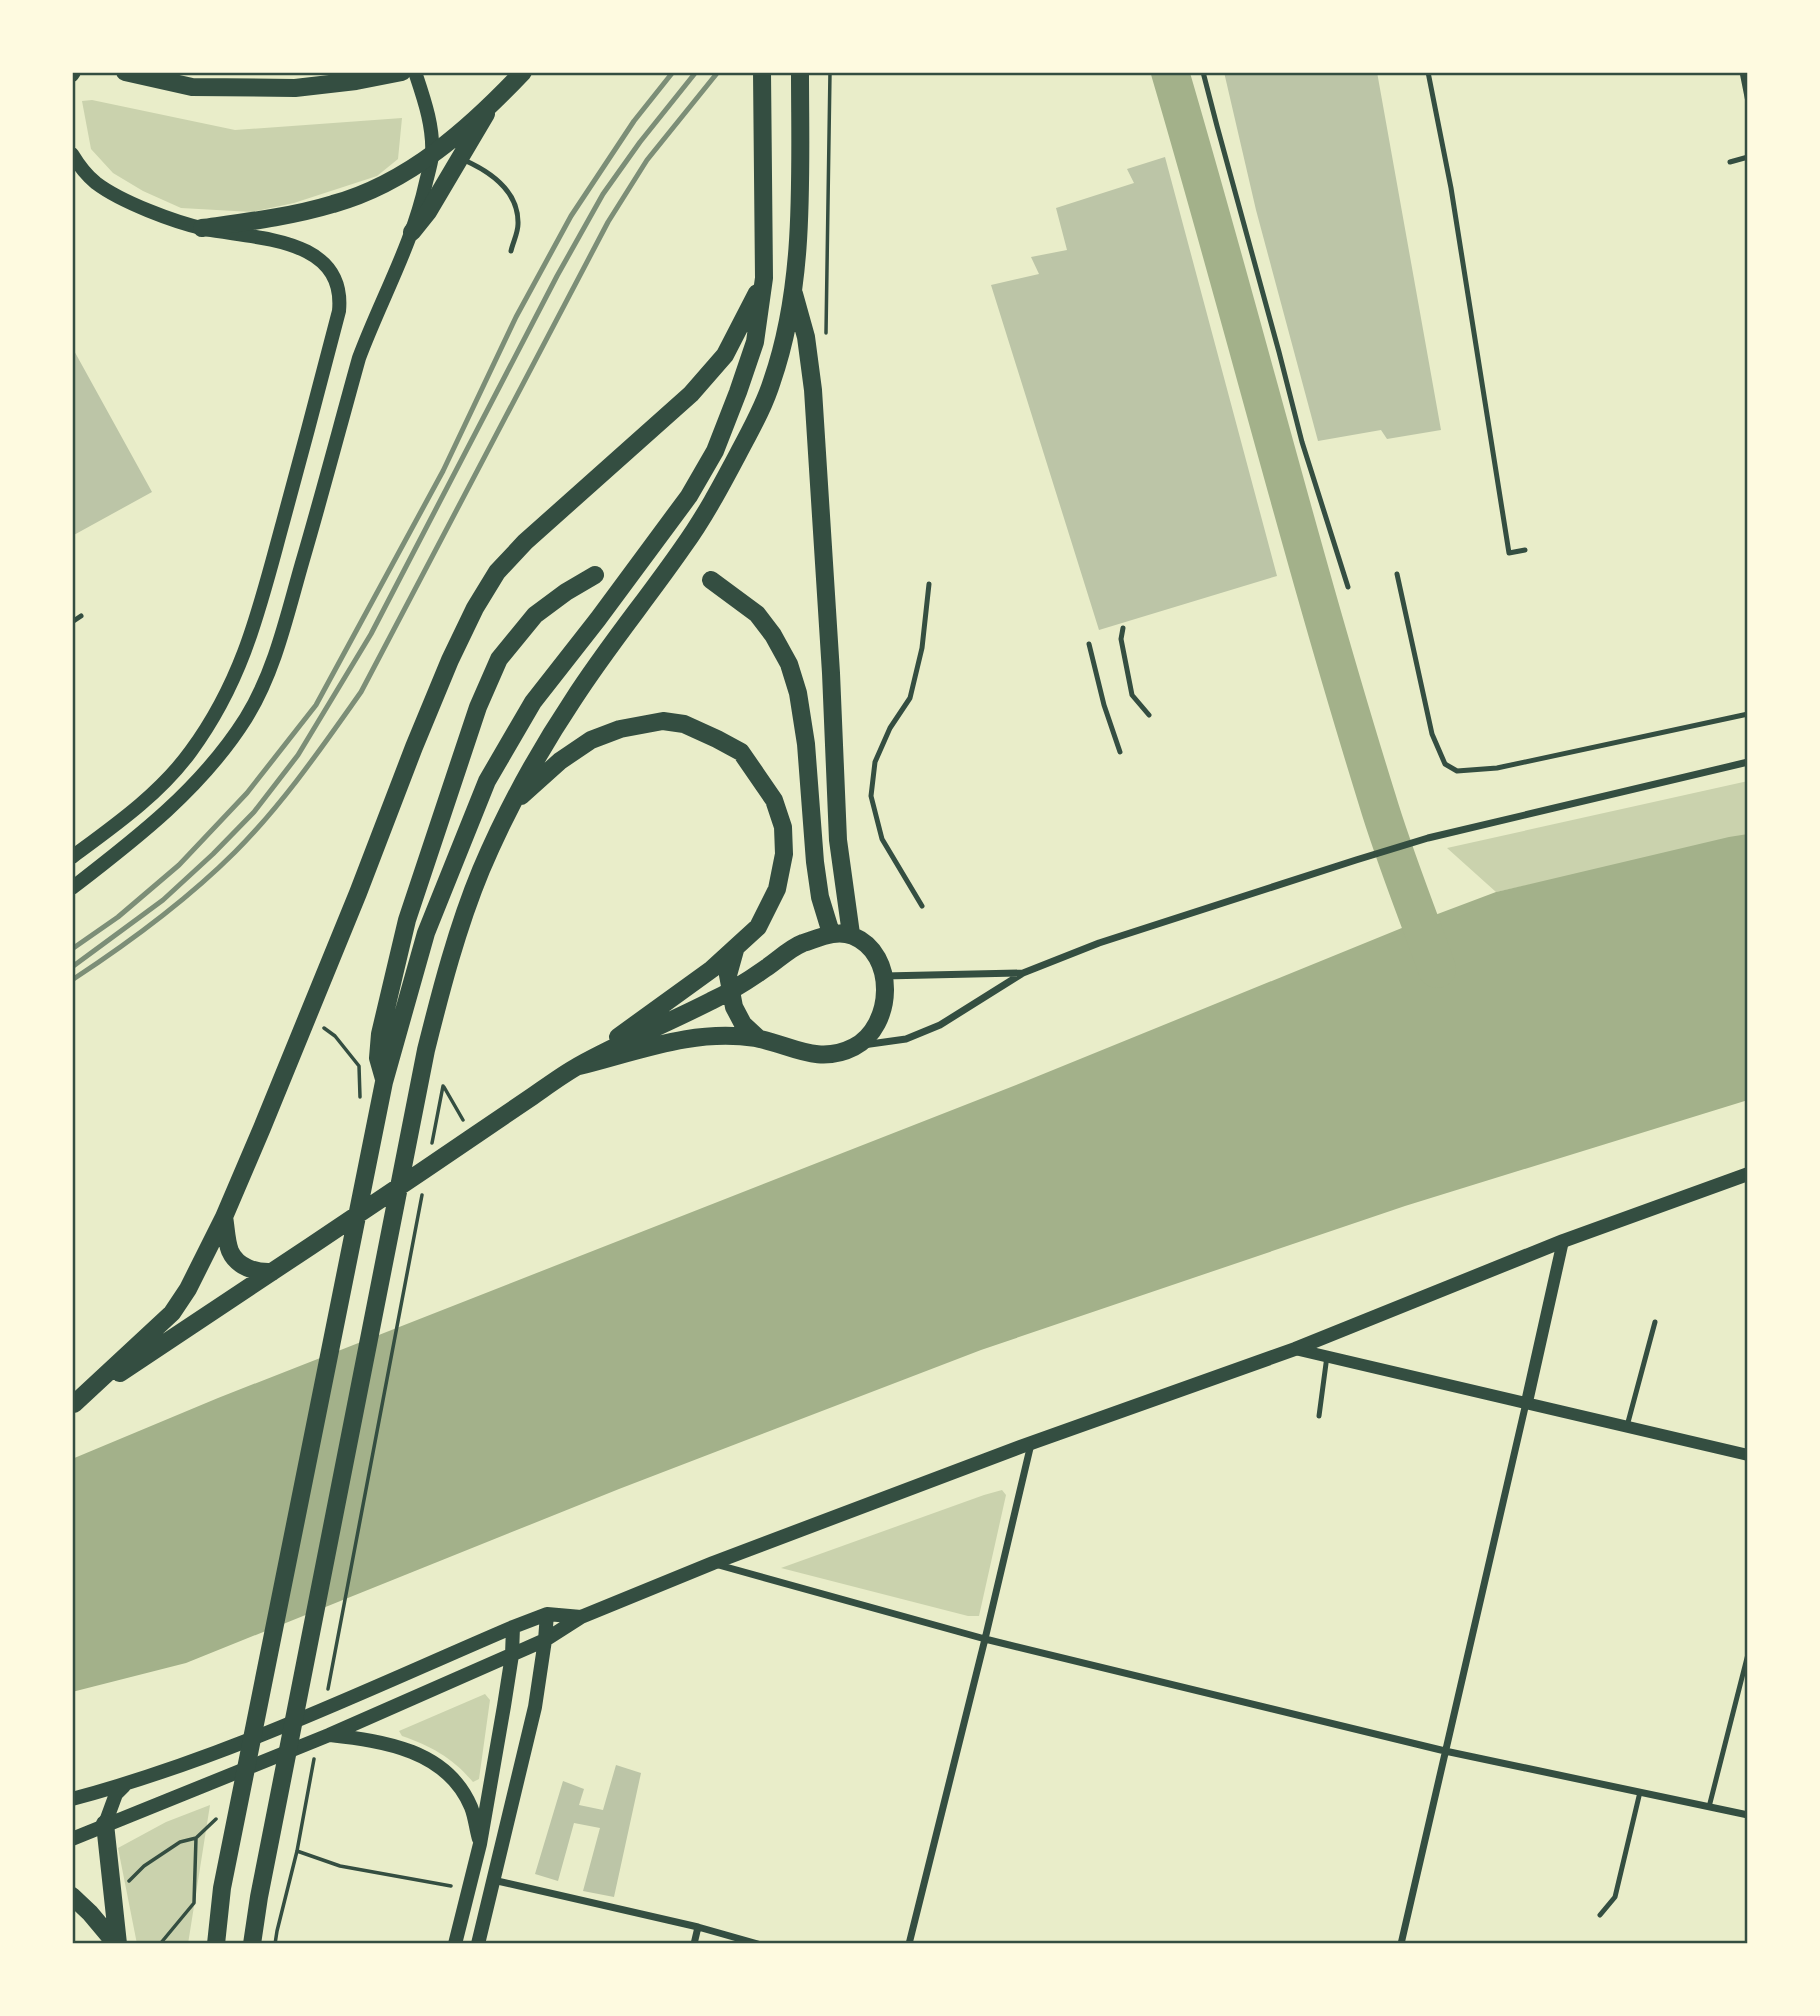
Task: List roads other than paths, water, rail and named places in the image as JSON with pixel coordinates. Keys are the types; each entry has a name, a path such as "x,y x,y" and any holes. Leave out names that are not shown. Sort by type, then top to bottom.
{"main road":[{"path":"124,72 192,88 282,88 356,81 402,72"},
{"path":"72,888 159,819 201,778 247,717 261,688 281,637 359,358 422,204 432,155 428,113 415,72"},
{"path":"202,228 274,218 335,204 388,182 432,155 491,106 523,72"},
{"path":"216,1944 222,1888 384,1082 426,933 487,781 533,702 688,496 715,451 755,342 764,278 762,72"},
{"path":"252,1944 259,1897 436,1007 481,871 535,760 575,697 685,545 730,470 772,382 784,339 797,253 800,72"},
{"path":"412,232 428,212 491,106"},
{"path":"72,154 95,182 118,197 202,228 293,245 310,253 323,261 338,284 341,298 252,634 226,695 190,753 171,775 148,797 72,857"},
{"path":"73,1405 172,1313 188,1289 224,1217 450,660 475,608 498,572 525,542 691,394 712,372 725,355 764,278"},
{"path":"793,290 806,337 813,390 831,673 838,840 851,934"},
{"path":"384,1082 379,1058 380,1034 407,920 478,707 499,659 535,615 595,575"},
{"path":"711,580 757,614 773,635 789,664 806,744 820,897 831,933"},
{"path":"73,1405 579,1066 712,969 758,928 778,889 784,854 783,827 774,800 741,752 684,724 663,721 620,729 591,740 560,761 512,805"},
{"path":"831,933 851,934 864,943 873,952 883,976 883,1011 877,1024 855,1046 839,1052 820,1055 759,1039 716,1035 695,1037 579,1066 730,991 797,946 831,933"},
{"path":"735,950 728,975 734,1007 743,1024 759,1039"},
{"path":"72,1839 329,1735 545,1640 581,1617 713,1563 1031,1443 1295,1349 1563,1241 1748,1174"},
{"path":"224,1217 230,1251 240,1263 253,1270 272,1272"},
{"path":"72,1800 124,1786 246,1741 513,1626 547,1614 581,1617"},
{"path":"478,1944 535,1707 547,1614"},
{"path":"455,1944 480,1843 512,1655 513,1626"},
{"path":"329,1735 375,1740 399,1747 412,1751 444,1769 460,1788 471,1808 480,1843"},
{"path":"117,1944 105,1824 116,1794 124,1786"},
{"path":"72,1896 117,1944"}],"street":[{"path":"855,1046 905,1039 940,1026 1023,973 1099,943 1356,860 1428,838 1748,762"},
{"path":"883,976 1023,973"},
{"path":"1401,1944 1563,1241"},
{"path":"1295,1349 1748,1455"},
{"path":"909,1944 1031,1443"},
{"path":"713,1563 985,1639 1446,1751 1748,1815"},
{"path":"494,1880 698,1927 758,1944"},
{"path":"694,1944 698,1927"}],"lane":[{"path":"1203,72 1302,442 1348,587"},
{"path":"1428,72 1451,188 1509,553 1525,550"},
{"path":"1742,72 1748,102"},
{"path":"1730,162 1748,157"},
{"path":"461,159 480,167 504,186 516,204 518,226 511,251"},
{"path":"1396,574 1432,734 1445,764 1457,771 1497,768 1748,714"},
{"path":"922,906 882,839 872,796 875,762 890,728 910,698 922,648 929,584"},
{"path":"72,622 81,616"},
{"path":"1123,628 1121,639 1132,695 1149,715"},
{"path":"1089,644 1104,705 1120,752"},
{"path":"1627,1426 1655,1322"},
{"path":"1319,1416 1327,1356"},
{"path":"1709,1807 1748,1654"},
{"path":"1600,1914 1615,1897 1640,1792"}],"waterway":[{"path":"1170,72 1349,708 1391,842 1437,969"}],"railway":[{"path":"72,949 118,917 179,865 247,793 316,705 443,471 516,317 571,216 634,121 673,72"},
{"path":"72,967 163,900 213,854 254,812 298,755 371,634 557,276 603,194 696,72"},
{"path":"72,980 157,920 235,852 301,775 332,733 361,692 608,222 647,160 718,72"}]}
